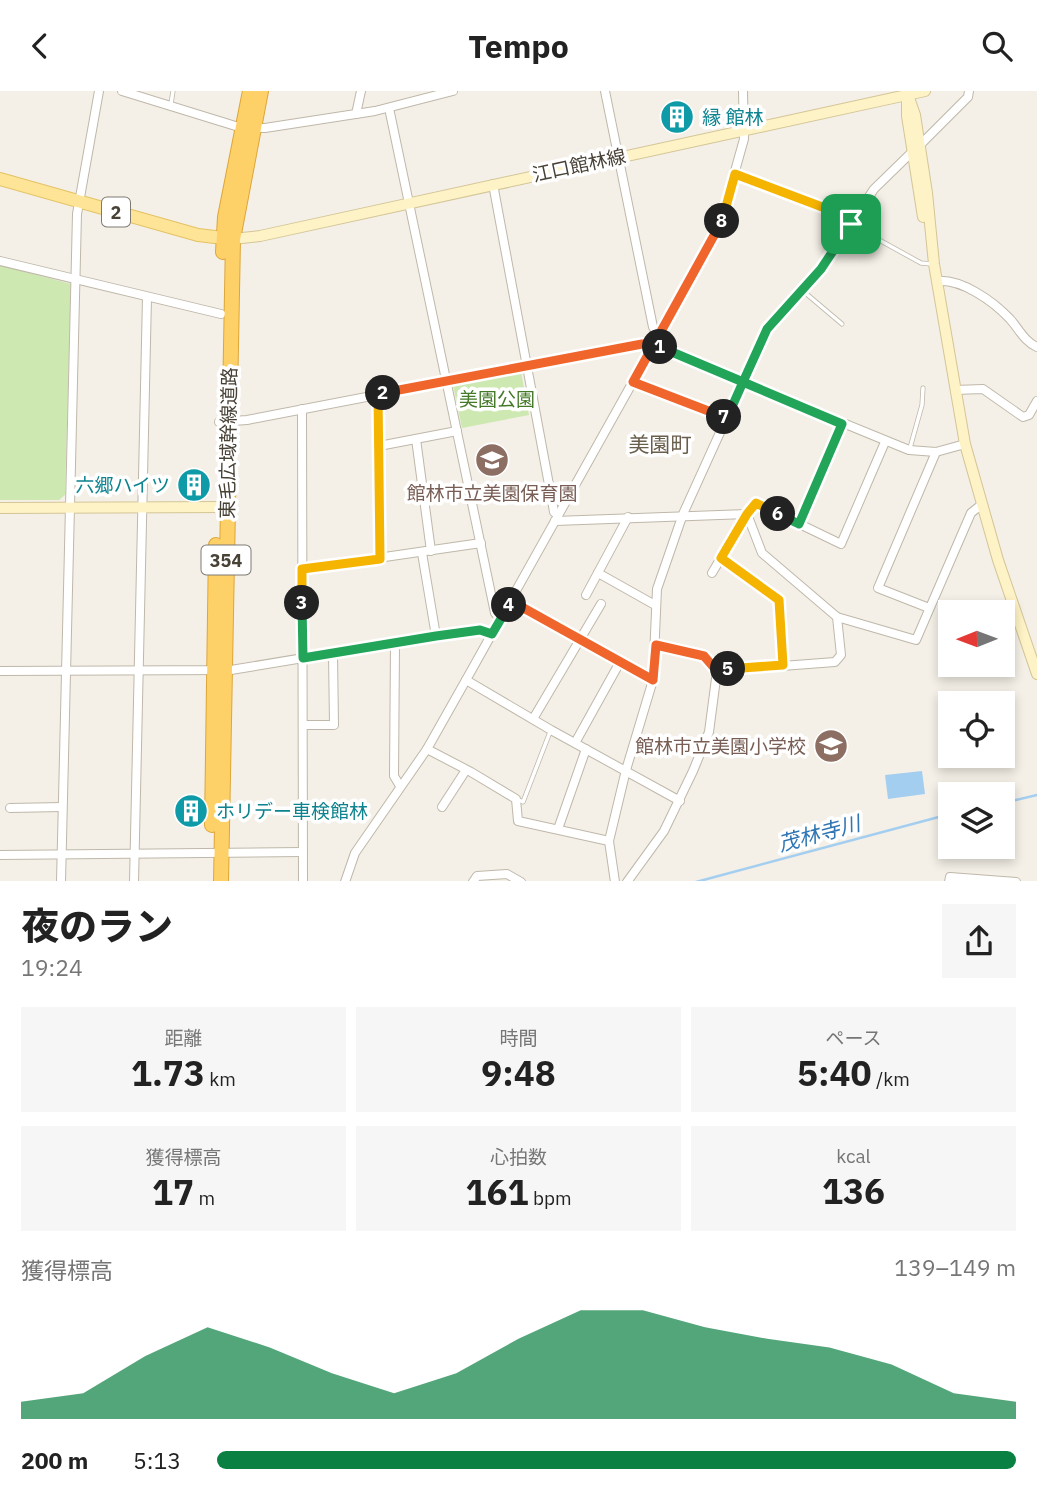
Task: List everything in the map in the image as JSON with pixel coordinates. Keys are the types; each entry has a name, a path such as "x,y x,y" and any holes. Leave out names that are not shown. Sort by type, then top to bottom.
{"highway":[{"name":"東毛広域幹線道路","path":"224,421 221,314 228,239 248,127 250,91"},
{"name":"東毛広域幹線道路","path":"248,127 261,91"},
{"name":"東毛広域幹線道路","path":"221,881 217,853 218,670 228,239"},
{"name":"東毛広域幹線道路","path":"211,881 217,853"}],"main road":[{"name":"2","path":"0,180 198,236 228,239"}],"street":[{"path":"61,881 78,201 99,91"},
{"path":"122,91 248,127 265,128 389,108 453,91"},
{"path":"356,114 361,91"},
{"path":"605,91 653,327 659,337"},
{"path":"345,881 355,853 427,749 719,228 745,129 743,91"},
{"name":"江口館林線","path":"228,239 260,236 925,91"},
{"path":"615,881 609,841 626,770 653,680 655,605 662,572 682,514 767,329 803,291 880,183 968,97 969,91"},
{"path":"908,95 907,116 916,149 923,217 930,232 965,444 981,505 1037,674"},
{"path":"389,108 495,613 500,620"},
{"path":"735,174 853,222"},
{"path":"493,184 557,518"},
{"path":"0,261 221,314"},
{"path":"937,281 952,281 980,295 1037,347"},
{"path":"134,881 147,297"},
{"path":"224,421 247,420 642,344 654,346"},
{"path":"743,382 909,450 936,452 965,444"},
{"path":"955,390 983,389 1023,417 1030,415 1036,406"},
{"path":"378,394 380,559"},
{"path":"302,409 303,881"},
{"path":"799,524 842,424"},
{"path":"379,446 457,431"},
{"path":"416,439 436,636"},
{"path":"712,573 756,503 841,544 886,442"},
{"path":"929,608 878,588 936,452"},
{"path":"747,514 762,553 837,617 916,640 971,513 981,505"},
{"path":"0,508 222,507"},
{"path":"557,518 747,514"},
{"path":"586,595 628,517"},
{"path":"302,569 481,543"},
{"path":"721,558 779,600 783,665"},
{"path":"598,573 655,605"},
{"path":"511,601 653,680"},
{"path":"533,719 601,604"},
{"path":"717,671 835,662 841,655 837,617"},
{"path":"0,671 218,670 480,630 492,634"},
{"path":"395,644 394,776 400,786"},
{"path":"627,881 664,831 681,801 709,732 717,671 704,656 656,645"},
{"path":"303,725 334,725 332,654"},
{"path":"575,743 620,662"},
{"path":"466,680 681,801"},
{"path":"427,749 516,799 518,821 609,841"},
{"path":"558,829 586,749"},
{"path":"442,807 466,769"},
{"path":"10,808 62,807"},
{"path":"0,855 303,852"},
{"path":"473,881 477,876 507,874 521,881"},
{"path":"949,881 950,877 1016,881"}],"lane":[{"path":"170,106 173,91"},
{"path":"853,222 921,263 934,264"},
{"path":"803,291 842,324"},
{"path":"654,346 743,382"},
{"path":"633,382 727,418"},
{"path":"909,450 922,405 923,388"},
{"path":"516,799 523,802 551,730"}],"green space":[{"path":"0,265 71,284 65,495 59,500 0,500"},
{"name":"美園公園","path":"521,372 529,415 462,428 453,385"}],"water":[{"path":"922,771 925,794 888,799 885,775"}],"waterway":[{"name":"茂林寺川","path":"1015,800 1037,795"},
{"name":"茂林寺川","path":"700,881 938,817"}],"place":[{"name":"縁 館林","path":"677,117"},
{"name":"館林市立美園保育園","path":"492,460"},
{"name":"六郷ハイツ","path":"194,485"},
{"name":"館林市立美園小学校","path":"831,746"},
{"name":"ホリデー車検館林","path":"191,811"}],"district":[{"name":"美園町","path":"660,444"}],"route":[{"path":"851,224 821,269 767,329 743,382 662,348 654,346 648,344 642,344 378,394 380,559 302,569 303,658 480,630 492,634 511,601 653,680 656,645 704,656 717,671 783,665 779,600 721,558 756,503 799,524 842,424 743,382 727,418 633,382 654,346 719,228 735,174 854,219 851,224"}]}
